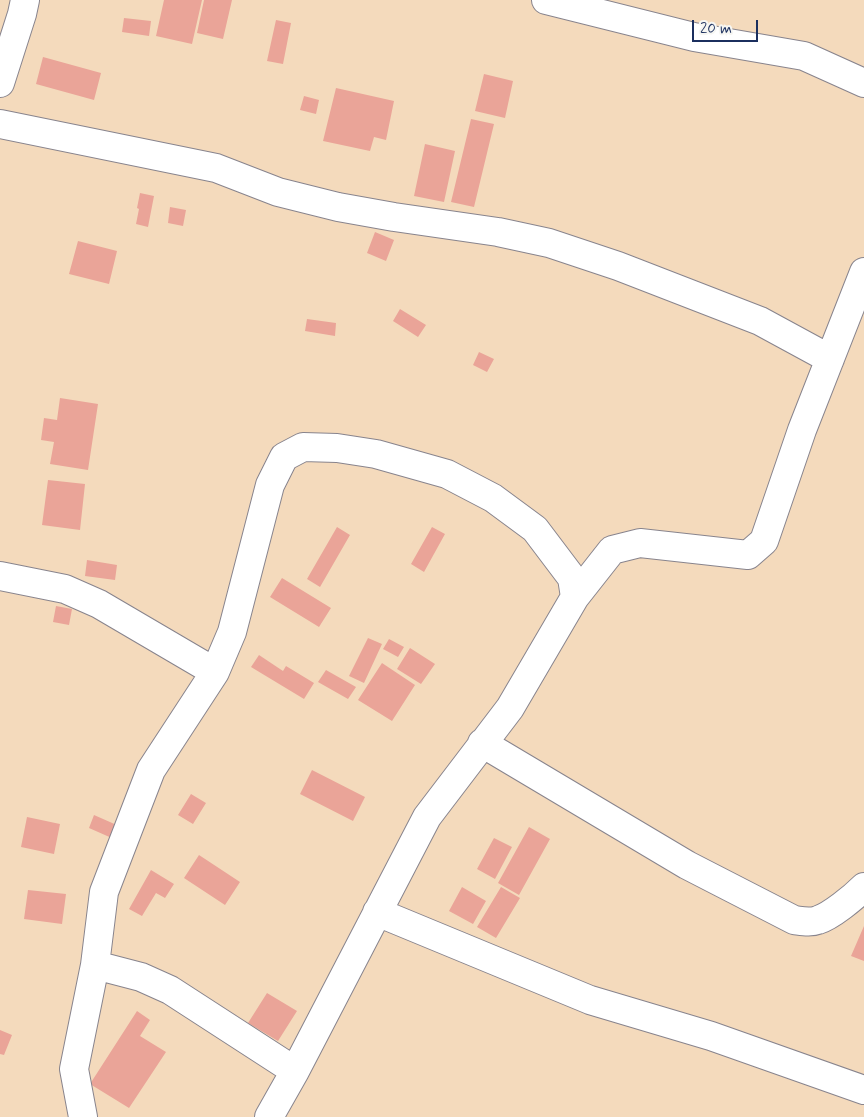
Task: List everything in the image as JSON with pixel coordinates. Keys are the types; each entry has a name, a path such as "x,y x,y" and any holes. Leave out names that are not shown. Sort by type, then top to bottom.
{"street":[{"path":"0,83 25,0"},
{"path":"546,0 694,37 804,56 864,83"},
{"path":"0,124 216,168 278,192 338,207 498,232 548,243 618,266 760,321 830,359"},
{"path":"269,1117 295,1071 427,817 510,708 575,597 612,550 640,543 748,555 764,542 802,430 864,272"},
{"path":"83,1117 74,1069 95,965 104,892 151,770 215,672 232,632 270,485 284,456 303,447 337,448 376,454 446,474 493,498 535,530 572,578 575,597"},
{"path":"0,576 65,589 98,604 215,672"},
{"path":"482,743 687,865 794,920 812,922 820,920 854,897 864,887"},
{"path":"377,912 590,1000 711,1036 864,1090"},
{"path":"95,965 140,977 170,990 295,1071"}],"building":[{"path":"164,0 202,0 192,44 156,36"},
{"path":"204,0 232,0 223,39 197,33"},
{"path":"124,18 151,21 149,36 122,32"},
{"path":"276,20 291,23 283,64 267,61"},
{"path":"43,57 101,73 94,100 36,84"},
{"path":"484,74 513,81 505,118 475,111"},
{"path":"336,88 394,101 386,140 374,137 370,151 323,141"},
{"path":"304,96 319,100 316,114 300,110"},
{"path":"471,119 494,124 474,207 451,202"},
{"path":"425,144 455,151 444,202 414,196"},
{"path":"140,193 154,196 148,227 136,224"},
{"path":"170,207 186,210 183,226 168,223"},
{"path":"375,232 394,240 386,261 367,253"},
{"path":"78,241 117,251 109,284 69,274"},
{"path":"400,309 426,325 418,337 393,321"},
{"path":"307,319 336,323 335,336 305,331"},
{"path":"479,352 494,359 487,372 473,365"},
{"path":"60,398 98,404 88,470 50,464 54,442 41,440 44,418 57,420"},
{"path":"48,480 85,484 80,530 42,525"},
{"path":"337,527 350,535 320,587 307,579"},
{"path":"432,527 445,534 424,572 411,564"},
{"path":"87,560 117,565 115,580 85,576"},
{"path":"282,578 331,608 319,627 270,597"},
{"path":"56,606 72,609 69,625 53,622"},
{"path":"368,638 382,644 364,683 349,676"},
{"path":"389,639 404,647 398,657 383,649"},
{"path":"410,648 435,664 421,684 397,669"},
{"path":"259,655 283,671 286,666 314,683 304,699 251,667"},
{"path":"382,663 415,685 392,721 358,700"},
{"path":"326,670 356,687 348,699 318,682"},
{"path":"312,770 365,797 353,821 300,794"},
{"path":"191,794 206,803 193,824 178,815"},
{"path":"94,815 119,826 114,839 89,828"},
{"path":"27,817 60,824 54,854 21,847"},
{"path":"529,827 550,839 519,895 498,883"},
{"path":"494,838 512,847 495,879 477,869"},
{"path":"199,855 240,882 225,905 184,878"},
{"path":"151,870 174,884 165,898 156,893 142,916 129,909"},
{"path":"462,887 486,901 473,924 449,911"},
{"path":"501,887 520,898 496,938 477,927"},
{"path":"28,890 66,894 62,924 24,919"},
{"path":"864,926 864,961 851,956"},
{"path":"267,993 297,1011 278,1041 248,1023"},
{"path":"137,1011 150,1020 140,1036 166,1052 129,1108 90,1084"},
{"path":"0,1030 12,1035 4,1055 0,1054"}]}
